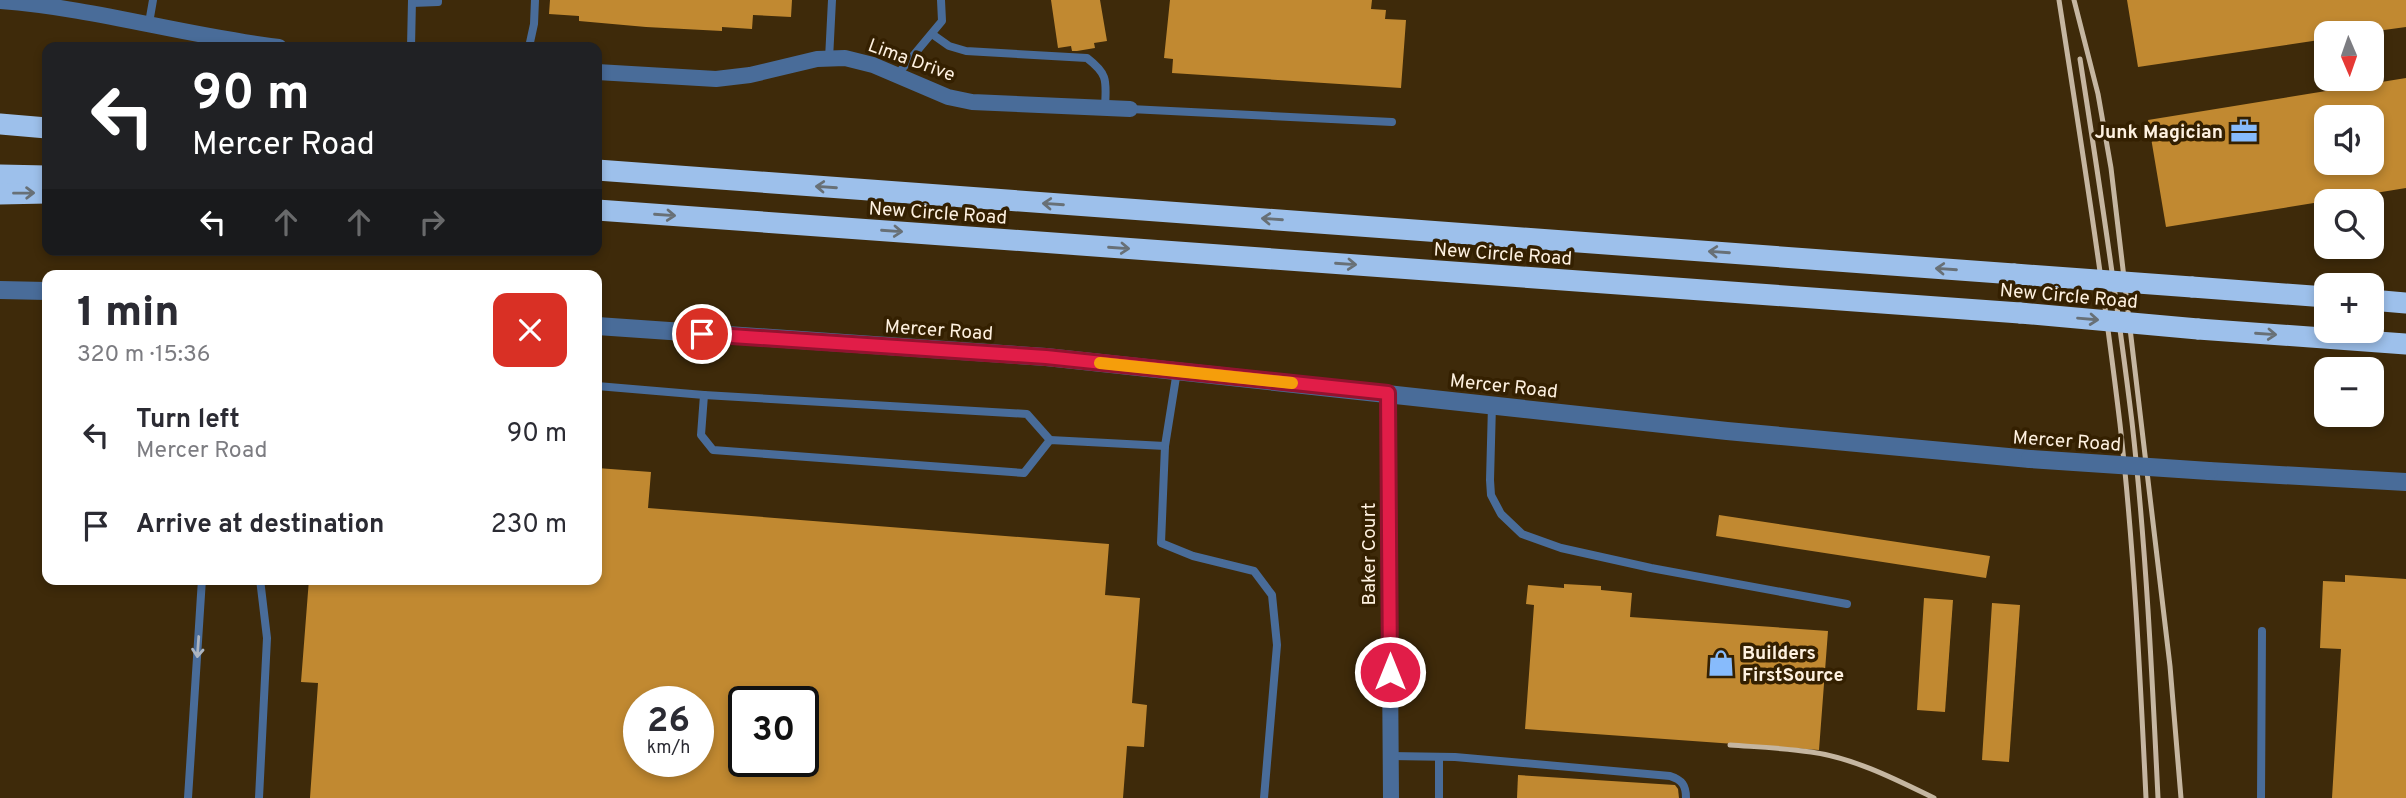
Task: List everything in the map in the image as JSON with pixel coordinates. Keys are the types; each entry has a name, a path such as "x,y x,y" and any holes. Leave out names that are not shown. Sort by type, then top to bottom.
{"highway":[{"path":"0,124 42,129"},
{"path":"0,133 42,130"},
{"name":"New Circle Road","path":"602,170 2314,296"},
{"path":"0,175 42,176"},
{"path":"0,194 42,193"},
{"name":"New Circle Road","path":"602,210 2020,313 2406,344"},
{"path":"2384,301 2406,303"}],"street":[{"path":"8,1 54,5 243,42"},
{"name":"Lima Drive","path":"602,72 716,79 750,75 817,59 845,58 873,65 948,97 972,102 1130,109"},
{"path":"0,290 42,292"},
{"name":"Mercer Road","path":"602,326 1046,357 1727,431 2030,459 2406,482"},
{"name":"Baker Court","path":"1388,393 1391,798"}],"lane":[{"path":"149,23 153,0"},
{"path":"411,42 412,2 438,0"},
{"path":"531,42 536,0"},
{"path":"829,59 832,0"},
{"path":"897,76 942,21 942,0"},
{"path":"932,34 949,46 966,51 1087,58 1102,69 1106,84 1105,108"},
{"path":"1130,109 1392,122"},
{"path":"1177,371 1165,446 1161,543 1193,556 1254,571 1272,595 1277,645 1264,798"},
{"path":"602,386 1027,414 1050,440 1165,446"},
{"path":"704,395 701,435 713,450 1024,473 1050,440"},
{"path":"1492,405 1491,495 1501,514 1522,534 1560,548 1651,568 1847,604"},
{"path":"188,798 202,585"},
{"path":"259,798 267,638 261,585"},
{"path":"2261,798 2262,631"},
{"path":"1390,756 1439,757 1670,776 1680,780 1686,787 1686,798"},
{"path":"1439,757 1439,798"}],"building":[{"path":"550,0 792,0 791,17 753,15 752,29 722,27 722,31 579,21 579,16 549,14"},
{"path":"1051,0 1100,0 1107,41 1094,43 1095,48 1077,51 1072,51 1071,46 1058,48"},
{"path":"1170,0 1372,0 1371,9 1386,10 1385,19 1406,20 1401,88 1172,73 1173,59 1164,58"},
{"path":"2127,0 2406,0 2406,27 2384,30 2384,21 2314,21 2314,41 2138,67"},
{"path":"2406,78 2406,188 2384,192 2384,189 2314,189 2314,203 2166,227 2148,120 2326,91 2384,91 2384,82"},
{"path":"602,468 651,472 648,508 1109,544 1105,595 1140,598 1132,703 1147,705 1144,747 1127,746 1123,798 310,798 318,683 301,682 309,585 602,585"},
{"path":"1719,515 1990,556 1986,578 1716,536"},
{"path":"2345,575 2406,579 2406,798 2332,798 2341,649 2320,648 2323,581 2345,582"},
{"path":"1564,584 1601,586 1601,590 1632,593 1630,617 1828,631 1819,750 1525,729 1534,605 1526,604 1528,585 1564,588"},
{"path":"1924,598 1953,600 1945,712 1917,710"},
{"path":"1992,603 2020,605 2009,762 1982,760"},
{"path":"1518,775 1675,785 1679,798 1517,798"}],"railway":[{"path":"2059,0 2120,424 2133,564 2146,798"},
{"path":"2074,0 2098,94 2111,168 2170,666 2181,798"},
{"path":"2080,59 2108,240 2137,469 2158,798"},
{"path":"1730,745 1791,750 1843,759 1874,770 1934,798"}],"slow traffic":[{"path":"1100,363 1292,383"}],"place":[{"name":"Junk Magician","path":"2244,131"},
{"name":"Builders FirstSource","path":"1721,663"}],"route":[{"path":"702,334 1046,357 1388,393 1390,672"}]}
